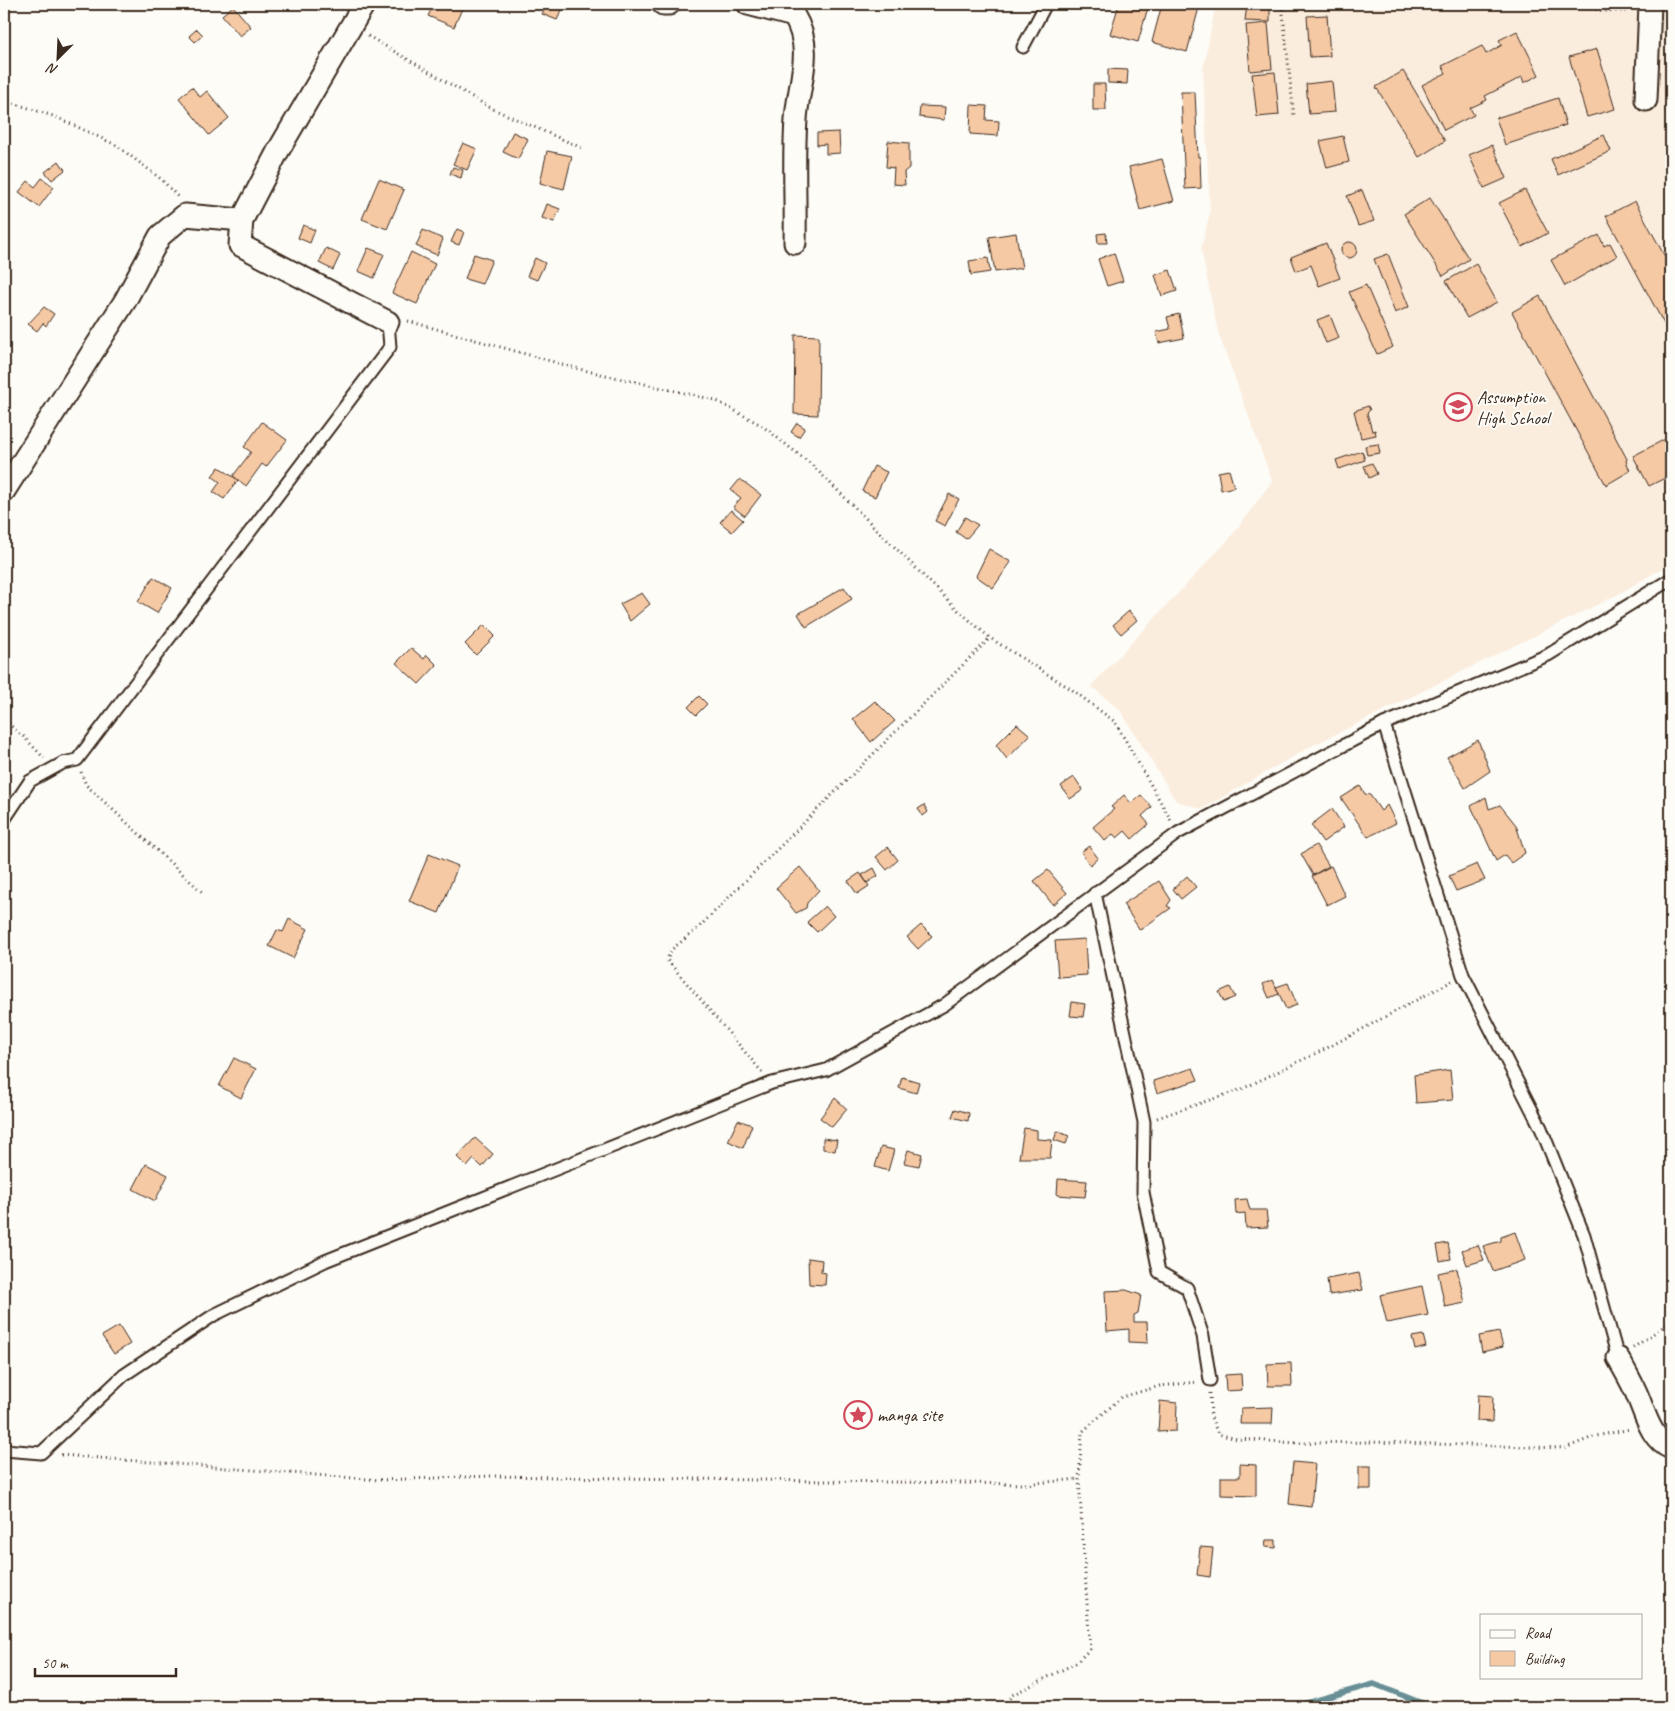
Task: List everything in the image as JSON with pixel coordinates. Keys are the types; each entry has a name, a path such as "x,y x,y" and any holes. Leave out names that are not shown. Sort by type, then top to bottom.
{"street":[{"path":"364,4 242,220 240,245 388,322"},
{"path":"663,4 669,4"},
{"path":"748,4 794,16 802,30 805,61 796,119 796,243"},
{"path":"1646,100 1650,7"},
{"path":"4,491 125,301 160,236 185,215 242,220"},
{"path":"1618,1358 1638,1396 1646,1422 1664,1446 1671,1448"}],"lane":[{"path":"1023,47 1046,4"},
{"path":"4,820 30,781 54,768 77,760 390,347 388,322"},
{"path":"4,1450 41,1453 124,1374 214,1315 325,1261 772,1084 826,1070 944,1005 1178,833 1384,724 1548,655 1671,579"},
{"path":"1384,724 1463,975 1541,1128 1584,1235 1618,1358"},
{"path":"1094,893 1144,1122 1143,1192 1159,1272 1188,1288 1204,1336 1210,1380"}],"path":[{"path":"1282,4 1294,117"},
{"path":"1566,4 1604,11 1650,7"},
{"path":"351,25 490,108 582,148"},
{"path":"4,100 56,117 116,145 177,194 185,215"},
{"path":"388,322 409,321 580,369 715,400 762,425 810,464 958,610 990,638 1071,689 1114,722 1178,833"},
{"path":"772,1084 681,979 667,960 671,950 697,929 990,638"},
{"path":"4,720 22,735 54,768"},
{"path":"77,760 86,785 202,892"},
{"path":"1144,1122 1242,1089 1327,1048 1463,975"},
{"path":"1618,1358 1671,1321"},
{"path":"1004,1707 1012,1695 1076,1663 1090,1649 1079,1479 1082,1432 1122,1397 1160,1386 1210,1380 1211,1417 1218,1434 1258,1441 1298,1444 1442,1443 1565,1448 1596,1436 1650,1425"},
{"path":"41,1453 380,1480 492,1476 1025,1484 1079,1479"}],"shaded area":[{"name":"Assumption High School","path":"1216,4 1671,4 1671,563 1617,595 1308,748 1202,809 1176,801 1120,710 1091,686 1230,538 1272,481 1218,332 1201,249 1210,212 1203,70"}],"building":[{"path":"434,4 464,4 454,27 428,16"},
{"path":"547,4 564,6 557,20 542,14"},
{"path":"1119,4 1149,4 1138,42 1110,34"},
{"path":"1162,4 1200,4 1187,52 1152,42"},
{"path":"1247,4 1270,4 1270,22 1245,21"},
{"path":"233,6 251,27 240,36 222,15"},
{"path":"1327,15 1330,56 1310,57 1307,16"},
{"path":"1268,23 1272,69 1250,71 1246,25"},
{"path":"197,29 203,35 195,42 189,36"},
{"path":"1517,31 1539,75 1524,83 1522,77 1485,96 1487,100 1470,108 1474,115 1444,130 1422,85 1446,73 1442,66 1482,46 1486,54 1502,45 1499,40"},
{"path":"1597,49 1615,109 1587,117 1569,57"},
{"path":"1108,69 1128,70 1127,84 1108,83"},
{"path":"1403,71 1445,141 1419,157 1376,87"},
{"path":"1275,72 1279,115 1257,117 1252,74"},
{"path":"1332,81 1335,112 1309,114 1306,84"},
{"path":"1093,84 1105,84 1106,110 1093,110"},
{"path":"192,87 200,97 207,91 229,118 209,135 179,98"},
{"path":"1181,92 1195,92 1201,188 1185,189"},
{"path":"1558,98 1566,125 1505,145 1496,118"},
{"path":"971,105 987,106 986,120 999,121 998,136 970,134"},
{"path":"920,106 945,107 944,120 919,117"},
{"path":"513,132 528,139 518,159 503,152"},
{"path":"839,132 840,153 826,154 826,144 817,145 817,133"},
{"path":"1604,135 1611,151 1558,175 1551,159"},
{"path":"1343,136 1349,162 1327,168 1320,141"},
{"path":"888,141 909,143 909,168 904,172 905,185 893,184 894,168 886,167"},
{"path":"463,143 477,149 467,170 453,164"},
{"path":"1492,145 1507,178 1484,188 1469,155"},
{"path":"547,151 572,156 564,189 540,183"},
{"path":"1162,159 1174,201 1140,210 1129,167"},
{"path":"59,161 65,170 52,180 45,172"},
{"path":"453,167 463,170 461,178 450,174"},
{"path":"42,178 54,187 39,207 19,192 28,181 35,187"},
{"path":"379,179 404,190 387,229 362,219"},
{"path":"1362,190 1374,221 1358,226 1347,196"},
{"path":"1525,190 1548,233 1522,247 1499,203"},
{"path":"1430,198 1469,259 1443,276 1404,214"},
{"path":"1635,201 1671,268 1671,337 1606,216"},
{"path":"547,204 560,209 554,222 542,218"},
{"path":"303,225 315,230 310,243 298,238"},
{"path":"457,229 464,232 459,245 451,242"},
{"path":"423,230 443,239 437,255 416,246"},
{"path":"1016,233 1022,268 995,272 989,237"},
{"path":"1106,233 1107,243 1098,243 1097,234"},
{"path":"1599,235 1604,246 1610,243 1617,256 1565,286 1551,260"},
{"path":"1349,242 1357,250 1349,258 1341,250"},
{"path":"1326,243 1340,278 1319,286 1311,265 1296,271 1291,257"},
{"path":"326,248 340,255 333,270 319,263"},
{"path":"368,248 384,254 374,278 358,271"},
{"path":"411,252 435,264 417,304 392,293"},
{"path":"1114,253 1123,281 1107,286 1098,259"},
{"path":"474,254 492,260 482,284 465,279"},
{"path":"1388,254 1409,307 1395,313 1374,259"},
{"path":"535,258 545,263 537,280 527,276"},
{"path":"988,258 990,272 971,275 969,261"},
{"path":"1476,264 1497,302 1467,318 1446,281"},
{"path":"1170,270 1177,291 1162,296 1155,275"},
{"path":"1366,285 1393,347 1377,354 1349,292"},
{"path":"1540,296 1627,459 1630,471 1606,485 1512,312"},
{"path":"44,307 54,314 46,326 43,323 37,331 28,324"},
{"path":"1179,314 1184,338 1159,343 1156,332 1170,329 1167,317"},
{"path":"1330,315 1339,338 1326,343 1317,320"},
{"path":"795,335 819,336 818,415 794,414"},
{"path":"1368,406 1370,410 1367,413 1372,431 1375,430 1376,435 1361,438 1354,411"},
{"path":"262,422 287,440 266,467 262,464 246,486 233,476 251,452 244,447"},
{"path":"797,423 805,428 799,437 791,432"},
{"path":"1671,436 1671,475 1649,486 1633,456"},
{"path":"1378,444 1380,453 1367,455 1365,446"},
{"path":"1362,451 1365,460 1339,469 1336,460"},
{"path":"1372,463 1377,474 1369,478 1364,466"},
{"path":"874,466 887,472 875,497 862,491"},
{"path":"219,467 238,480 224,499 213,492 220,482 212,476"},
{"path":"1229,470 1234,487 1221,490 1218,472"},
{"path":"740,479 761,495 745,516 733,507 741,498 731,490"},
{"path":"949,494 959,499 945,526 935,521"},
{"path":"731,510 743,520 732,532 720,522"},
{"path":"965,517 978,525 966,539 956,532"},
{"path":"989,549 1011,562 993,588 976,576"},
{"path":"153,577 172,588 157,613 138,602"},
{"path":"844,587 852,599 806,627 798,614"},
{"path":"642,593 650,604 630,621 620,604"},
{"path":"1129,611 1137,620 1121,634 1113,625"},
{"path":"484,625 495,636 476,655 465,644"},
{"path":"411,648 424,659 427,655 437,665 419,684 396,663"},
{"path":"699,696 707,704 696,715 688,707"},
{"path":"875,701 895,721 871,742 853,719"},
{"path":"1017,724 1030,735 1007,759 996,745"},
{"path":"1478,740 1490,771 1465,788 1447,757"},
{"path":"1074,777 1083,790 1070,799 1061,786"},
{"path":"1360,786 1365,794 1370,795 1381,811 1387,805 1396,823 1368,837 1341,798"},
{"path":"1124,795 1131,803 1141,795 1152,807 1142,816 1149,824 1132,839 1125,831 1117,838 1113,834 1105,841 1093,827 1114,809 1111,807"},
{"path":"1486,797 1489,809 1500,805 1516,825 1525,853 1511,863 1505,855 1496,861 1471,806"},
{"path":"924,805 928,812 923,816 918,809"},
{"path":"1332,809 1344,827 1323,842 1311,825"},
{"path":"1316,845 1329,866 1313,875 1301,854"},
{"path":"1089,846 1098,858 1090,865 1081,852"},
{"path":"888,847 898,860 887,870 876,857"},
{"path":"429,854 458,866 439,913 409,901"},
{"path":"1477,864 1485,880 1456,891 1449,876"},
{"path":"1331,866 1345,896 1327,905 1312,876"},
{"path":"800,867 819,890 807,903 806,908 796,913 776,888"},
{"path":"874,868 878,876 867,883 862,875"},
{"path":"1048,870 1067,893 1053,905 1034,881"},
{"path":"860,873 869,886 857,894 848,881"},
{"path":"1187,876 1196,887 1181,899 1173,889"},
{"path":"1159,881 1171,900 1167,906 1171,908 1140,930 1123,904"},
{"path":"825,906 834,916 817,932 807,922"},
{"path":"289,919 308,929 293,958 269,946 277,930 283,932"},
{"path":"921,925 932,936 918,949 907,937"},
{"path":"1085,939 1087,975 1058,977 1055,941"},
{"path":"1273,980 1279,994 1269,998 1263,984"},
{"path":"1288,983 1297,1005 1286,1009 1276,987"},
{"path":"1230,987 1235,997 1224,1002 1219,992"},
{"path":"1072,1002 1085,1004 1083,1017 1070,1016"},
{"path":"234,1058 256,1069 241,1098 219,1086"},
{"path":"1193,1068 1198,1080 1157,1093 1153,1081"},
{"path":"1450,1070 1453,1100 1416,1103 1414,1075"},
{"path":"902,1077 919,1082 916,1093 899,1088"},
{"path":"835,1098 847,1109 832,1127 820,1118"},
{"path":"955,1109 969,1113 968,1121 952,1117"},
{"path":"738,1120 752,1125 743,1148 728,1141"},
{"path":"1024,1128 1037,1130 1037,1139 1052,1140 1050,1158 1019,1158"},
{"path":"1057,1131 1069,1136 1066,1144 1054,1140"},
{"path":"475,1138 493,1154 482,1167 474,1159 467,1167 457,1157"},
{"path":"823,1138 837,1140 835,1151 823,1149"},
{"path":"881,1147 894,1150 888,1171 875,1167"},
{"path":"908,1150 922,1154 919,1166 904,1163"},
{"path":"146,1164 168,1175 155,1201 133,1189"},
{"path":"1058,1179 1087,1181 1085,1197 1057,1195"},
{"path":"1247,1199 1250,1210 1266,1210 1268,1227 1246,1228 1245,1213 1236,1214 1235,1200"},
{"path":"1515,1232 1525,1260 1493,1271 1483,1246 1501,1241 1501,1237"},
{"path":"1448,1243 1451,1259 1440,1261 1437,1245"},
{"path":"1478,1245 1484,1260 1467,1265 1462,1250"},
{"path":"808,1258 822,1260 821,1272 826,1273 825,1285 809,1284"},
{"path":"1457,1269 1465,1303 1445,1307 1438,1273"},
{"path":"1359,1273 1363,1290 1329,1295 1327,1279"},
{"path":"1422,1286 1428,1315 1387,1323 1380,1295"},
{"path":"1126,1290 1141,1295 1138,1313 1134,1315 1134,1322 1147,1322 1148,1343 1129,1342 1129,1329 1107,1331 1105,1291"},
{"path":"119,1326 130,1344 114,1354 102,1336"},
{"path":"1499,1332 1503,1347 1482,1352 1479,1336"},
{"path":"1423,1335 1426,1347 1415,1350 1412,1337"},
{"path":"1291,1363 1292,1386 1268,1386 1267,1364"},
{"path":"1241,1374 1242,1390 1226,1391 1225,1375"},
{"path":"1478,1395 1493,1396 1492,1422 1477,1421"},
{"path":"1160,1401 1177,1403 1176,1431 1158,1432"},
{"path":"1273,1407 1272,1424 1240,1424 1241,1408"},
{"path":"1293,1462 1315,1464 1311,1507 1289,1504"},
{"path":"1240,1464 1256,1465 1256,1496 1221,1495 1221,1477 1240,1477"},
{"path":"1359,1466 1371,1466 1371,1489 1359,1489"},
{"path":"1266,1540 1276,1540 1276,1548 1265,1547"},
{"path":"1200,1547 1213,1548 1210,1577 1197,1575"}],"waterway":[{"path":"1292,1707 1374,1684 1432,1707"}],"place":[{"name":"Assumption High School","path":"1458,407"},
{"name":"manga site","path":"858,1415"}]}
